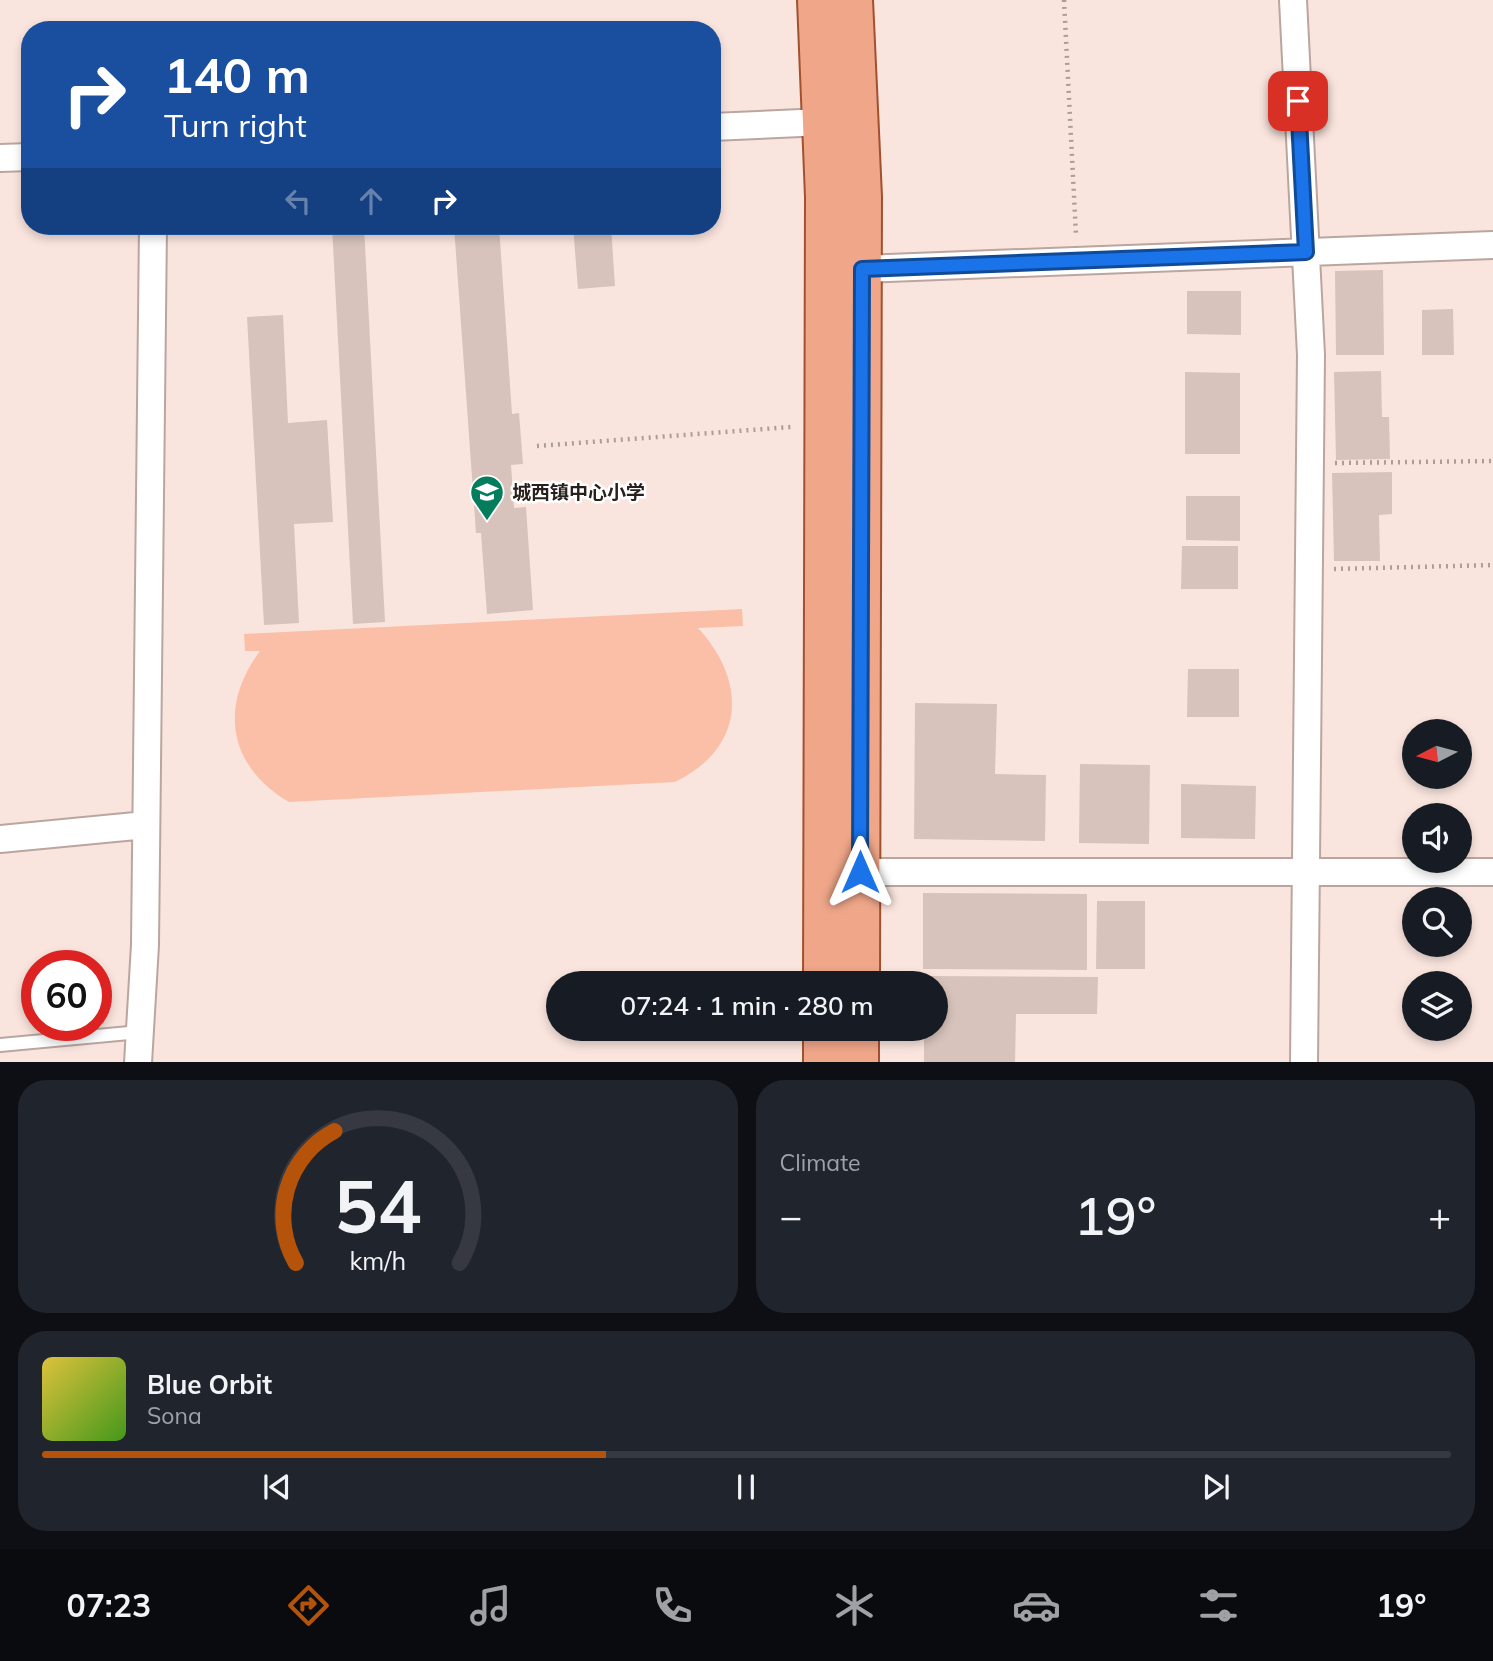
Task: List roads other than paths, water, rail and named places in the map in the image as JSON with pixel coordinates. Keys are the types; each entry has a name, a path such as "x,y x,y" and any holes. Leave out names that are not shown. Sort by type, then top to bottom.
{"main road":[{"path":"817,0 823,122 825,424 823,971"},
{"path":"853,0 862,197 860,971"},
{"path":"822,1062 823,1041"},
{"path":"859,1041 859,1062"}],"street":[{"path":"1293,0 1311,355 1304,1062"},
{"path":"721,127 823,122"},
{"path":"0,158 21,157"},
{"path":"138,1062 146,825 153,235"},
{"path":"862,269 1493,245"},
{"path":"0,839 146,825"},
{"path":"860,872 1493,872"}],"lane":[{"path":"0,1045 140,1032"}],"place":[{"name":"城西镇中心小学","path":"487,522"}]}
